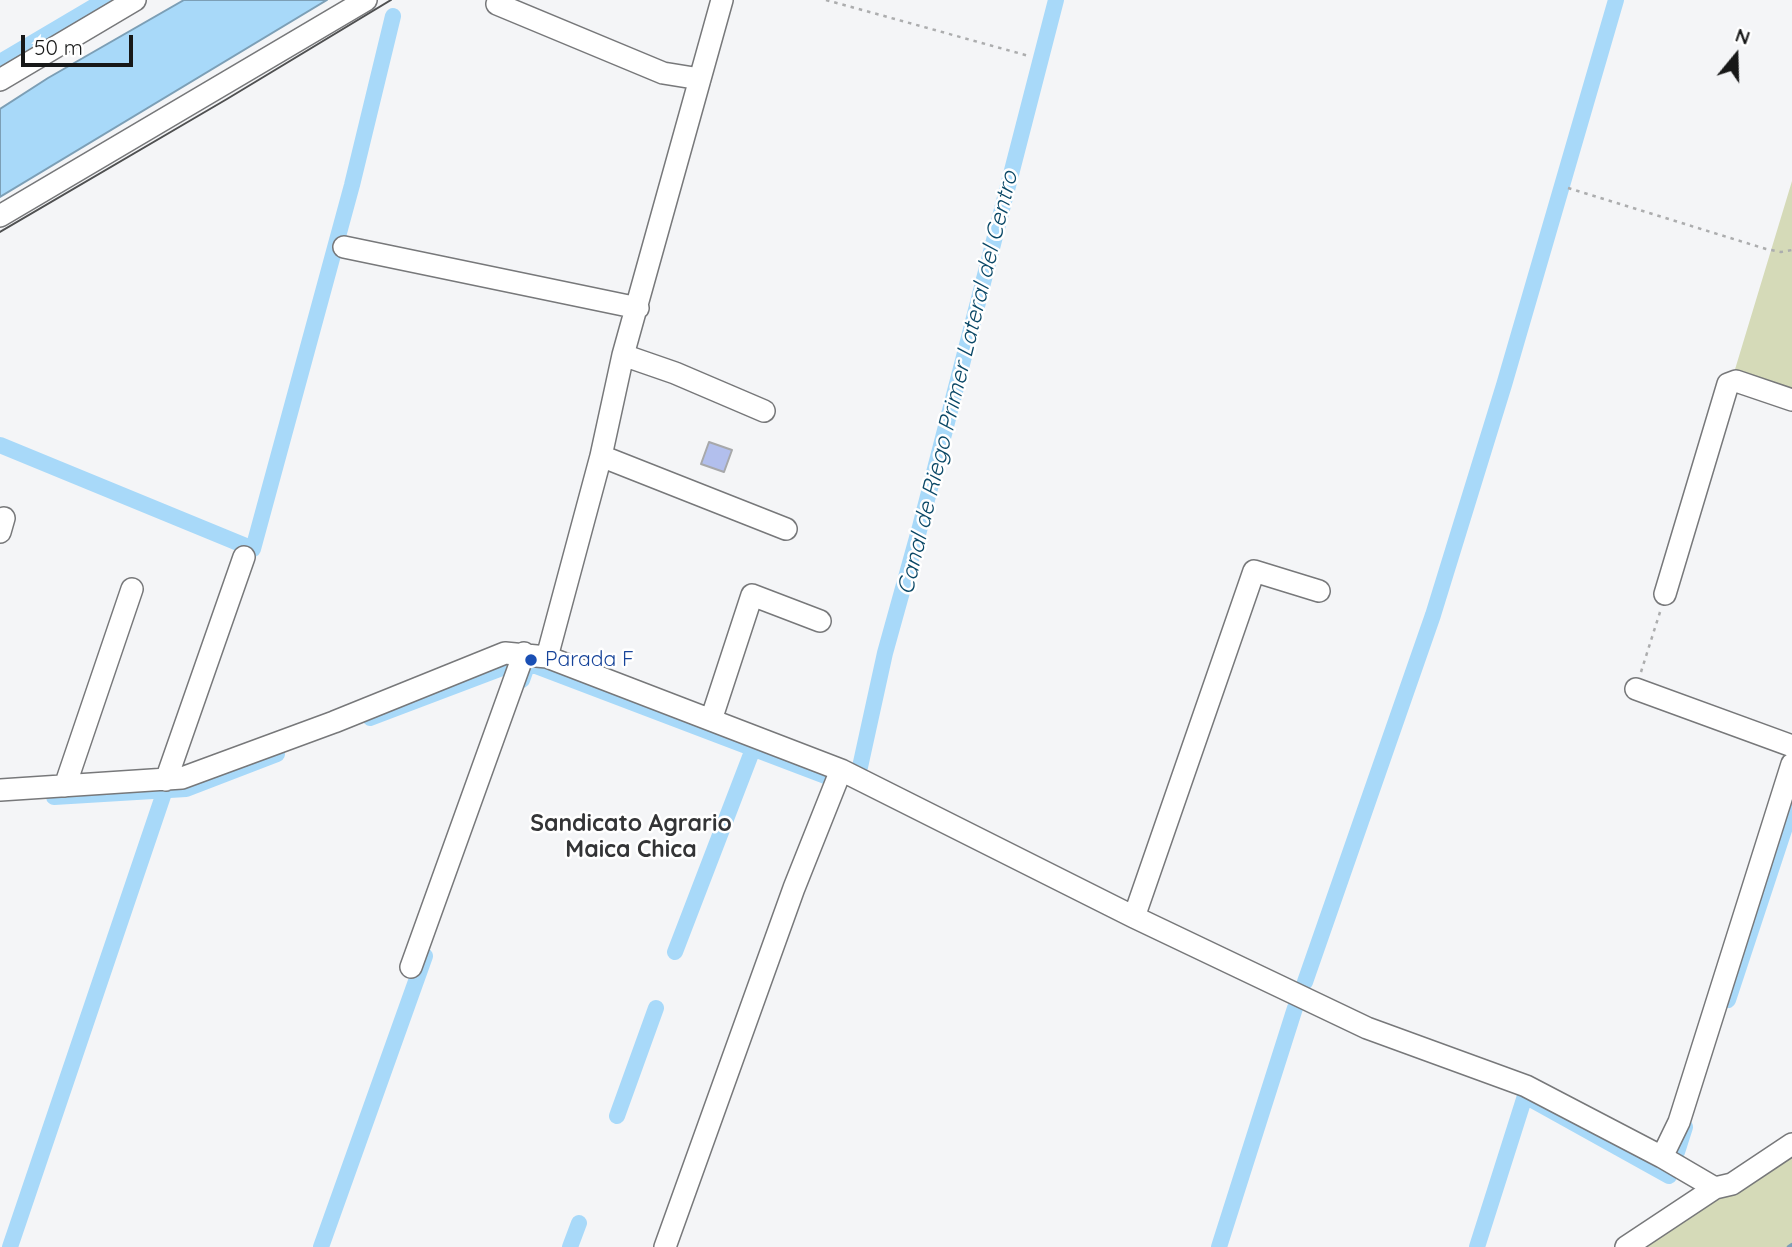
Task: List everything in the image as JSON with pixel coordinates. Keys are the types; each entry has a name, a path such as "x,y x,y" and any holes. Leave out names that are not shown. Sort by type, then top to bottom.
{"street":[{"path":"0,80 135,0"},
{"path":"0,216 366,0"},
{"path":"547,657 601,456 624,355 722,0"},
{"path":"497,4 663,73 701,79"},
{"path":"344,247 638,308"},
{"path":"624,355 675,373 764,411"},
{"path":"1665,594 1728,384 1736,381 1792,400"},
{"path":"601,456 786,528"},
{"path":"166,780 244,557"},
{"path":"1134,917 1254,571 1319,591"},
{"path":"65,786 132,589"},
{"path":"711,720 752,595 820,621"},
{"path":"0,790 182,778 334,722 485,659 505,653 547,657 841,770 1134,917 1367,1028 1526,1086 1662,1157 1715,1188"},
{"path":"411,967 524,653"},
{"path":"1636,689 1792,746"},
{"path":"1662,1157 1679,1122 1792,764"},
{"path":"665,1247 790,901 841,770"},
{"path":"1626,1247 1715,1188 1732,1184 1792,1144"}],"path":[{"path":"826,0 1028,55"},
{"path":"1567,188 1766,249 1781,252 1792,250"},
{"path":"1636,689 1665,594"}],"green space":[{"path":"1792,181 1792,397 1733,376"},
{"path":"1792,1151 1792,1247 1645,1247"}],"water":[{"path":"184,0 327,0 0,197 0,109 48,78"}],"building":[{"path":"709,442 732,450 724,472 701,464"}],"waterway":[{"path":"0,62 105,0"},
{"name":"Canal de Riego Primer Lateral del Centro","path":"860,767 885,653 1056,0"},
{"path":"1305,982 1433,615 1504,385 1616,0"},
{"path":"0,445 253,549 352,185 393,16"},
{"name":"Canal de Riego Primer Lateral del Centro","path":"522,680 527,666 536,666 828,777"},
{"name":"Canal de Riego Primer Lateral del Centro","path":"370,718 502,668"},
{"path":"675,952 753,749"},
{"name":"Canal de Riego Primer Lateral del Centro","path":"54,797 186,789 277,754"},
{"path":"10,1247 165,790"},
{"path":"1728,1000 1792,806"},
{"path":"321,1247 425,956"},
{"path":"617,1116 656,1008"},
{"path":"1219,1247 1295,1008"},
{"path":"1477,1247 1525,1096 1669,1176"},
{"path":"1677,1152 1685,1127"},
{"path":"570,1247 579,1223"}],"tram line":[{"path":"0,232 391,0"}],"place":[{"name":"Parada F","path":"531,660"}],"district":[{"name":"Sandicato Agrario Maica Chica","path":"631,837"}]}
